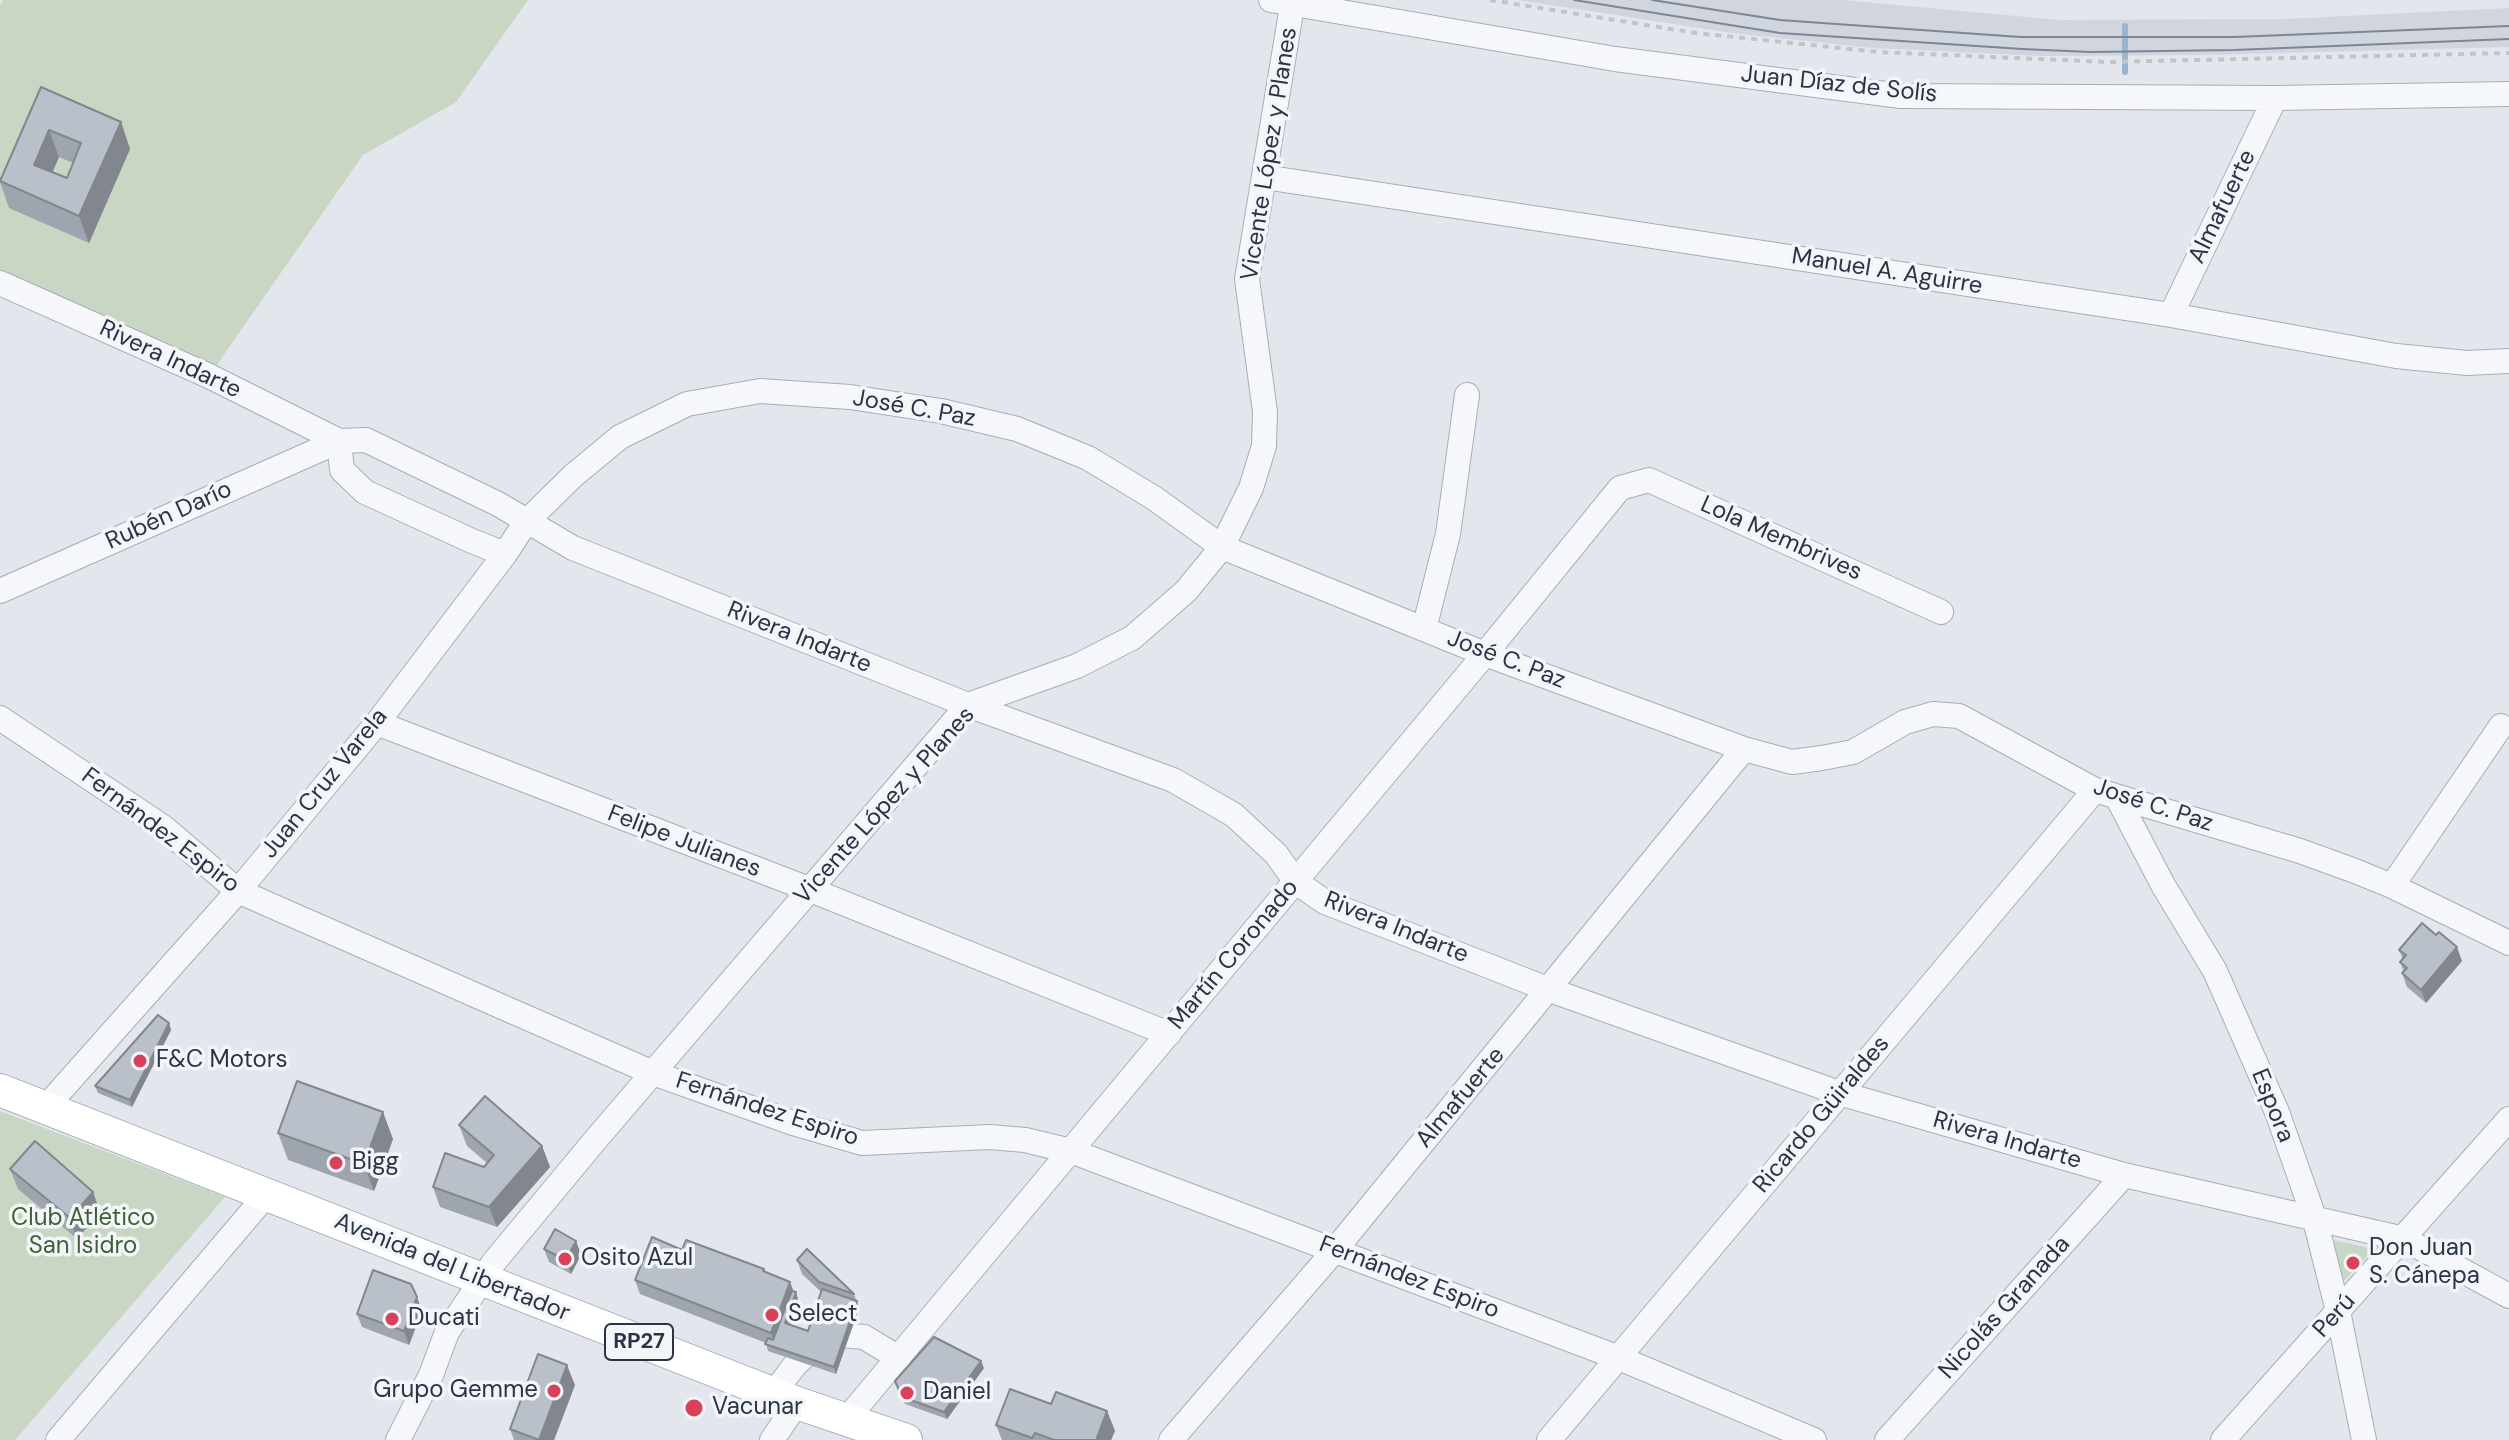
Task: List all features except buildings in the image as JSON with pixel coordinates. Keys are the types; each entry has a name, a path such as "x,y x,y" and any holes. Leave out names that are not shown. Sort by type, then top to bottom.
{"main road":[{"name":"Avenida del Libertador","path":"0,1090 785,1398 906,1440"}],"street":[{"name":"Juan Díaz de Solís","path":"1286,1 1615,59 1901,96 2275,98 2509,94"},
{"name":"Vicente López y Planes","path":"398,1440 431,1375 447,1332 480,1280 968,705 1077,666 1132,638 1186,591 1222,547 1251,488 1264,446 1265,412 1247,279 1264,177 1286,1"},
{"name":"Almafuerte","path":"2171,315 2275,98"},
{"name":"Manuel A. Aguirre","path":"1264,177 2171,315 2396,356 2467,363 2509,361"},
{"name":"Rivera Indarte","path":"0,283 209,376 339,441 366,440 498,504 573,548 968,705 1173,780 1234,815 1276,854 1296,882 1325,902 1550,990 1839,1093 2124,1175 2404,1239 2509,1296"},
{"name":"José C. Paz","path":"526,522 574,475 620,437 687,404 760,391 850,397 941,411 1017,429 1088,458 1154,498 1222,547 1485,654 1744,749 1792,762 1822,758 1853,752 1905,722 1933,714 1959,716 2106,794 2300,851 2392,886 2509,943"},
{"path":"1424,629 1448,534 1467,395"},
{"path":"339,441 342,470 365,492 505,554"},
{"name":"Rubén Darío","path":"0,591 339,441"},
{"name":"Lola Membrives","path":"1620,488 1649,480 1941,612"},
{"name":"Martín Coronado","path":"846,1420 1296,882 1620,488"},
{"name":"Juan Cruz Varela","path":"46,1107 238,891 377,723 526,522"},
{"name":"Fernández Espiro","path":"0,718 163,827 238,891 653,1073 806,1127 862,1143 990,1137 1025,1140 1071,1151 1619,1358 1814,1440"},
{"name":"Felipe Julianes","path":"377,723 811,890 1169,1034"},
{"path":"2392,886 2501,726"},
{"name":"Almafuerte","path":"1171,1440 1335,1250 1744,749"},
{"name":"Ricardo Güiraldes","path":"1549,1440 1839,1093 2106,794"},
{"name":"Espora","path":"2106,794 2215,971 2277,1112 2315,1220 2338,1311 2364,1440"},
{"name":"Perú","path":"2223,1440 2509,1119"},
{"name":"Nicolás Granada","path":"1887,1440 2124,1175"},
{"path":"58,1440 267,1194"},
{"path":"772,1440 795,1365 815,1346 841,1335 864,1337 899,1358"}],"path":[{"path":"1490,0 1696,33 1817,46 2036,60 2509,53"}],"shaded area":[{"path":"1518,0 1843,0 2059,20 2285,19 2509,8 2509,47 2041,56 1872,48 1732,33"}],"green space":[{"path":"3,0 528,0 456,102 363,155 209,376 0,278 0,5"},
{"name":"Club Atlético San Isidro","path":"0,1111 225,1197 15,1440 0,1440"},
{"path":"2328,1239 2374,1249 2342,1283"}],"waterway":[{"path":"2125,26 2125,72"}],"tram line":[{"path":"1574,0 1780,33 2090,52 2234,50 2509,39"},
{"path":"1652,0 1780,20 2020,37 2235,37 2509,26"}],"place":[{"name":"F&C Motors","path":"140,1061"},
{"name":"Bigg","path":"336,1163"},
{"name":"Osito Azul","path":"565,1259"},
{"name":"Don Juan S. Cánepa","path":"2353,1263"},
{"name":"Select","path":"772,1315"},
{"name":"Ducati","path":"392,1319"},
{"name":"Grupo Gemme","path":"554,1391"},
{"name":"Daniel","path":"907,1393"},
{"name":"Vacunar","path":"694,1408"}]}
